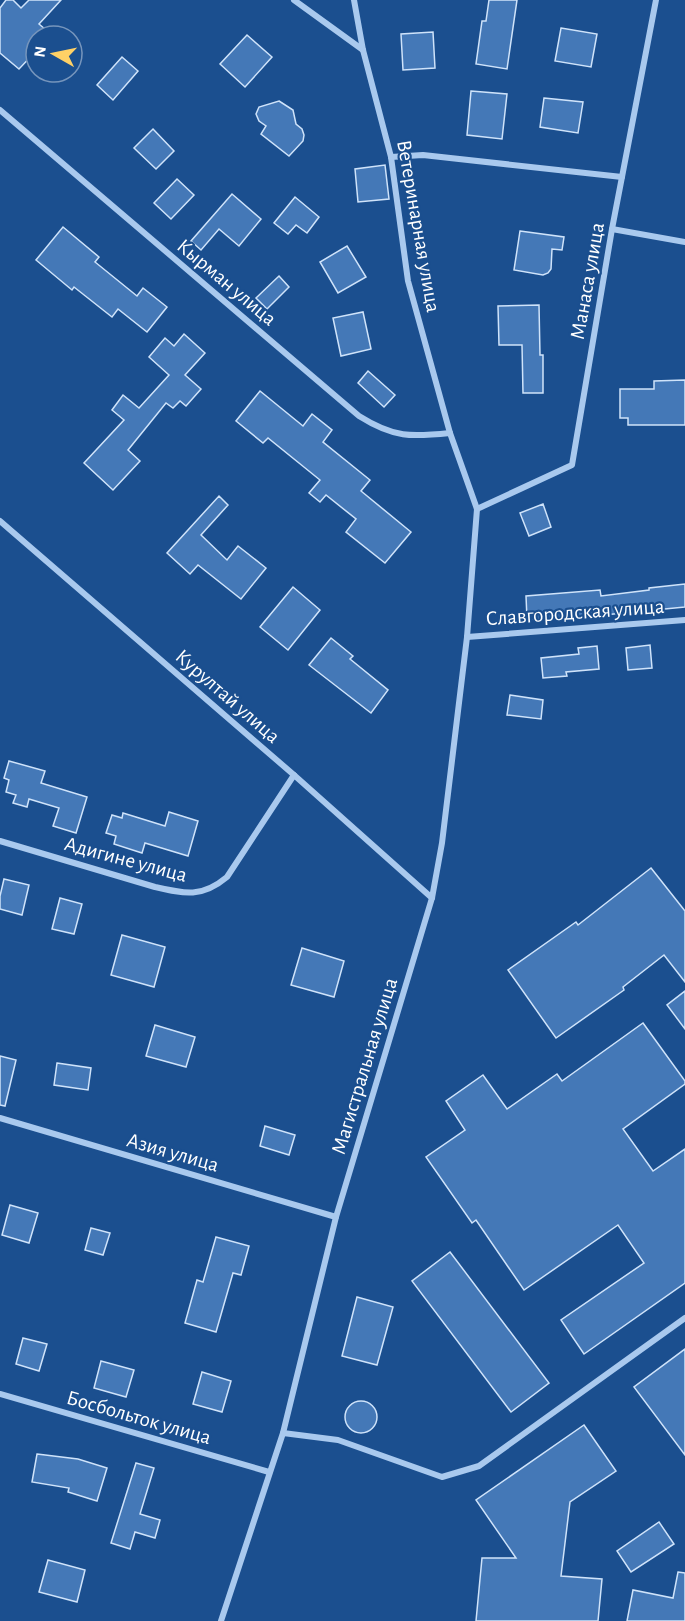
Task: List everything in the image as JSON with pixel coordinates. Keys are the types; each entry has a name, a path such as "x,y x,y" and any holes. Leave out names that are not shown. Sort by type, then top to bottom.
{"street":[{"path":"294,0 363,51"},
{"name":"Ветеринарная улица","path":"354,0 363,51 391,157 408,281 450,433 477,508"},
{"name":"Манаса улица","path":"477,508 572,465 612,229 656,0"},
{"name":"Кырман улица","path":"0,110 359,416 378,428 397,434 419,436 450,433"},
{"path":"391,157 423,155 622,177"},
{"path":"612,229 685,242"},
{"name":"Магистральная улица","path":"221,1621 283,1433 336,1217 432,898 442,843 467,637 477,508"},
{"name":"Курултай улица","path":"0,521 294,775 432,898"},
{"name":"Славгородская улица","path":"467,637 685,620"},
{"name":"Адигине улица","path":"0,841 155,887 181,893 202,893 215,888 227,877 294,775"},
{"name":"Азия улица","path":"0,1118 336,1217"},
{"path":"283,1433 338,1440 442,1477 479,1466 685,1318"},
{"name":"Босбольток улица","path":"0,1394 270,1472"}],"building":[{"path":"6,0 13,0 21,8 29,0 61,0 39,24 24,24 24,64 19,69 0,53 0,8"},
{"path":"489,0 517,0 507,69 476,64 482,21 486,21"},
{"path":"561,28 597,34 591,67 555,61"},
{"path":"433,32 435,68 403,70 401,34"},
{"path":"247,35 272,57 245,87 220,64"},
{"path":"122,57 138,71 113,100 97,85"},
{"path":"471,91 507,94 502,139 467,135"},
{"path":"544,98 583,102 578,133 540,127"},
{"path":"279,101 293,110 296,124 302,129 304,135 303,141 289,156 261,134 266,126 259,121 256,114 259,107"},
{"path":"153,129 174,151 156,169 134,148"},
{"path":"385,165 389,199 358,202 355,169"},
{"path":"177,179 194,195 171,219 154,203"},
{"path":"232,194 261,219 239,246 219,229 201,250 191,241"},
{"path":"295,197 319,217 307,233 296,225 288,234 274,223"},
{"path":"63,227 99,257 95,262 137,296 143,288 167,307 147,332 118,309 112,317 74,287 72,290 36,260"},
{"path":"520,231 564,237 562,250 552,249 551,269 548,273 543,275 514,270"},
{"path":"347,246 366,277 338,293 320,262"},
{"path":"279,276 289,287 267,309 256,298"},
{"path":"539,305 543,393 523,393 522,345 499,345 498,306"},
{"path":"363,312 371,349 341,356 333,318"},
{"path":"184,334 205,353 185,375 201,389 186,406 180,401 173,408 166,403 128,450 140,461 113,490 84,463 124,420 112,410 123,395 139,408 169,375 149,357 165,338 174,346"},
{"path":"368,371 395,395 384,407 358,383"},
{"path":"685,380 685,425 628,425 628,418 620,418 620,389 654,389 654,381"},
{"path":"260,391 303,426 312,414 332,430 323,442 370,480 361,491 411,532 385,563 346,532 356,519 326,495 320,502 309,493 320,480 268,438 263,443 236,421"},
{"path":"219,496 228,505 201,535 227,560 238,546 266,568 241,599 198,565 190,574 167,553"},
{"path":"543,504 551,527 529,536 520,513"},
{"path":"685,584 685,607 573,618 527,619 526,596 600,590 601,596"},
{"path":"293,587 320,610 288,650 260,627"},
{"path":"331,638 353,656 350,659 388,690 371,713 309,665"},
{"path":"650,645 652,668 628,670 626,648"},
{"path":"597,646 599,669 566,672 567,676 543,678 541,658 579,654 578,648"},
{"path":"510,695 543,700 541,719 507,715"},
{"path":"9,761 45,771 41,783 87,797 76,833 53,826 59,808 29,799 27,807 13,803 16,795 6,792 9,780 4,778"},
{"path":"169,812 198,821 188,856 145,843 142,853 114,844 116,836 106,833 112,815 122,818 123,813 165,826"},
{"path":"651,868 685,911 685,982 664,955 623,987 624,990 556,1038 508,970 576,922 578,925"},
{"path":"4,879 29,885 22,915 0,909"},
{"path":"60,898 82,904 74,934 52,929"},
{"path":"122,935 165,947 154,987 111,975"},
{"path":"302,948 344,961 334,997 291,985"},
{"path":"685,991 685,1029 667,1005"},
{"path":"643,1023 685,1084 623,1129 653,1171 685,1149 685,1283 584,1354 561,1320 644,1263 618,1225 524,1290 476,1220 472,1223 426,1157 465,1130 446,1101 483,1075 507,1109 557,1074 562,1081"},
{"path":"155,1025 195,1037 186,1067 146,1056"},
{"path":"0,1056 16,1060 5,1106 0,1105"},
{"path":"57,1063 91,1068 88,1090 54,1085"},
{"path":"265,1126 295,1135 289,1155 260,1146"},
{"path":"10,1205 38,1213 29,1243 2,1235"},
{"path":"91,1228 110,1233 103,1255 85,1250"},
{"path":"216,1237 249,1246 241,1275 233,1273 216,1332 185,1323 197,1280 203,1282"},
{"path":"450,1252 549,1383 511,1412 412,1281"},
{"path":"357,1297 393,1307 377,1365 342,1356"},
{"path":"23,1338 47,1344 39,1371 16,1364"},
{"path":"685,1349 685,1455 634,1387"},
{"path":"101,1361 134,1370 126,1397 94,1388"},
{"path":"202,1372 231,1381 222,1412 193,1404"},
{"path":"361,1401 372,1406 377,1417 372,1428 361,1433 350,1428 345,1417 350,1406"},
{"path":"584,1425 616,1471 570,1502 561,1576 602,1579 598,1621 476,1621 482,1558 516,1558 476,1500"},
{"path":"37,1454 78,1459 107,1468 97,1501 68,1492 69,1488 32,1482"},
{"path":"136,1463 154,1468 140,1514 160,1520 155,1538 135,1532 130,1549 111,1543"},
{"path":"659,1522 674,1544 631,1572 617,1551"},
{"path":"48,1560 85,1570 77,1602 39,1592"},
{"path":"678,1572 685,1573 685,1621 627,1621 633,1590 673,1598"}]}
